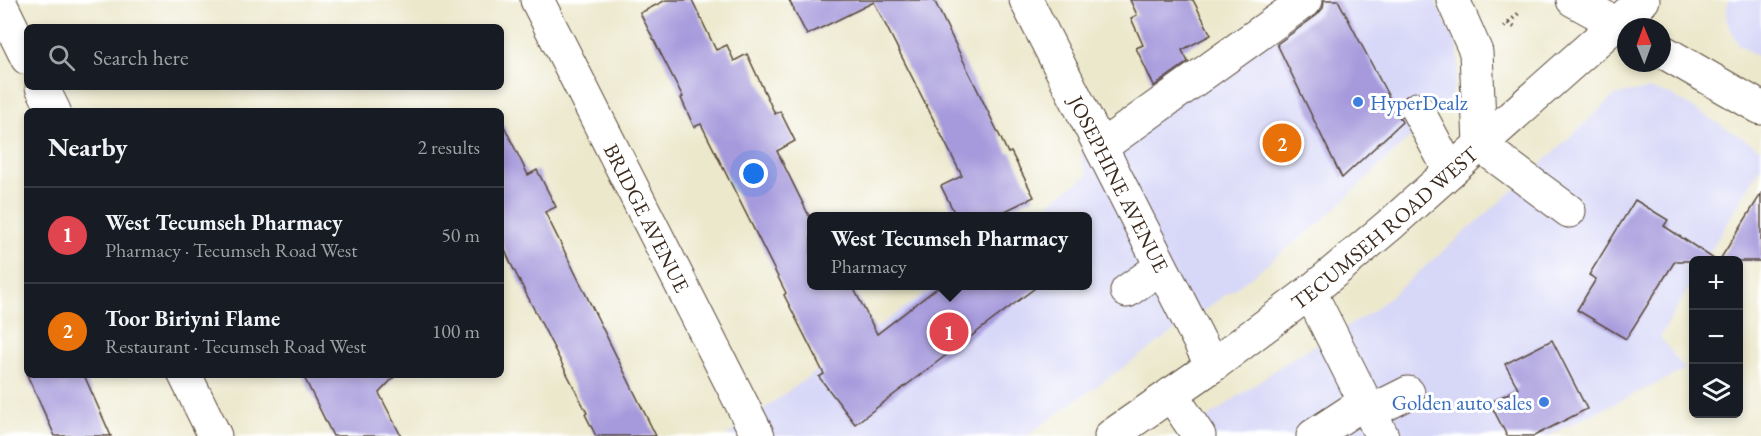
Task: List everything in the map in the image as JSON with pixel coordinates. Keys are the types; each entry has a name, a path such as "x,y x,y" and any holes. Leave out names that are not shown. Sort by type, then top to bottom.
{"street":[{"name":"BRIDGE AVENUE","path":"537,0 758,436"},
{"name":"JOSEPHINE AVENUE","path":"1026,0 1212,366"},
{"path":"1101,147 1306,0"},
{"path":"1453,0 1476,52 1480,145 1569,211"},
{"path":"1573,0 1617,25"},
{"name":"TECUMSEH ROAD WEST","path":"1628,18 1643,0"},
{"path":"0,3 24,52"},
{"name":"TECUMSEH ROAD WEST","path":"1111,436 1212,366 1310,292 1617,30"},
{"path":"1671,56 1761,108"},
{"path":"44,90 52,108"},
{"path":"1417,109 1450,171"},
{"path":"1127,291 1161,267"},
{"path":"1310,292 1373,417"},
{"path":"186,378 215,436"},
{"path":"1313,436 1373,417 1408,393"},
{"path":"1171,394 1199,436"}],"path":[{"path":"1508,23 1517,29"}],"shaded area":[{"path":"1279,0 1435,0 1458,48 1458,72 1451,98 1321,222 1244,282 1026,436 726,436 929,290 1092,290 1092,212 1037,212 1088,175 1080,155"},
{"path":"1728,0 1761,0 1761,59 1738,44 1726,19"},
{"path":"1650,89 1673,96 1761,149 1761,166 1707,256 1689,256 1689,288 1660,337 1685,370 1547,436 1182,436 1288,361 1372,312 1507,196 1615,95"}],"building":[{"path":"666,0 692,0 716,50 727,45 734,61 747,54 775,114 780,111 795,141 777,151 807,212 807,290 855,290 877,334 934,290 1032,290 855,424 819,377 824,374 784,295 786,293 701,124 694,127 681,98 683,97 640,13"},
{"path":"789,0 934,0 1008,153 1011,152 1034,197 1003,212 954,212 941,186 962,176 874,2 807,35"},
{"path":"1130,0 1193,0 1211,35 1182,50 1188,62 1154,86 1136,48 1143,45 1131,18 1137,15"},
{"path":"1324,0 1338,0 1402,122 1342,178 1277,44 1317,15 1323,8"},
{"path":"504,126 528,175 537,170 556,207 545,212 656,436 596,436 585,414 587,413 504,248"},
{"path":"1761,194 1761,261 1743,261 1743,256 1722,256"},
{"path":"1635,200 1668,220 1664,226 1709,256 1689,256 1689,261 1675,261 1626,339 1577,310 1596,279 1589,275"},
{"path":"1552,340 1587,409 1534,436 1507,436 1490,403 1518,388 1505,364"},
{"path":"28,378 85,378 111,436 55,436"},
{"path":"304,378 393,378 379,393 401,436 333,436"}],"place":[{"name":"HyperDealz","path":"1358,102"},
{"name":"Toor Biriyni Flame","path":"1282,143"},
{"name":"West Tecumseh Pharmacy","path":"949,332"},
{"name":"Golden auto sales","path":"1544,402"}]}
